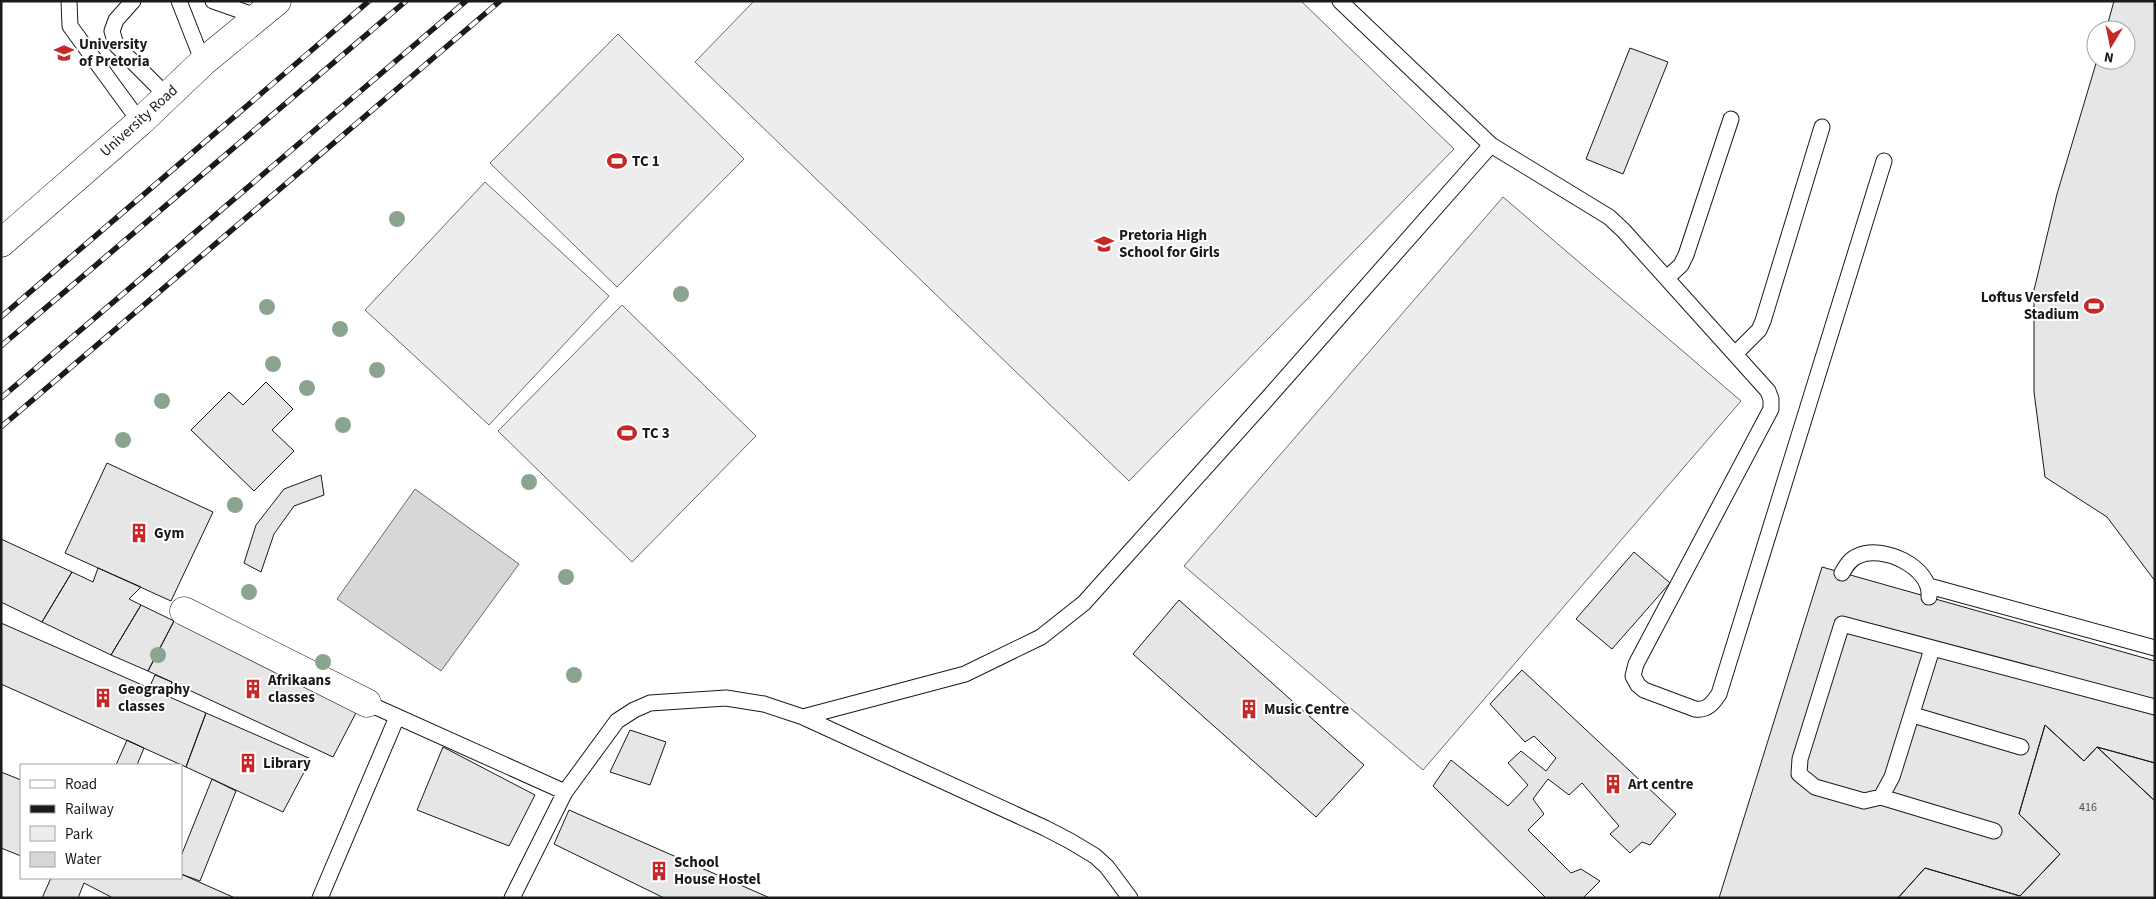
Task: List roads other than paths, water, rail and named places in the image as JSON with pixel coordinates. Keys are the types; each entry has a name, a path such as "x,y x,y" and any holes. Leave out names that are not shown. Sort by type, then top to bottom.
{"street":[{"name":"University Road","path":"1,243 140,122 204,62 268,9"},
{"path":"184,611 367,703"}],"lane":[{"path":"70,1 70,26 140,122"},
{"path":"133,1 116,20 112,31 116,45 167,96"},
{"path":"178,1 204,62"},
{"path":"213,1 268,9"},
{"path":"1340,1 1491,144 1609,217 1667,278 1768,391 1771,399 1771,409 1641,653 1633,676 1638,686 1644,690 1701,710 1708,707 1719,694 1884,161"},
{"path":"1667,278 1680,265 1686,255 1731,119"},
{"path":"1735,354 1759,330 1763,321 1822,127"},
{"path":"803,717 964,674 1041,637 1084,603 1267,399 1491,144"},
{"path":"1842,573 1848,563 1859,555 1885,555 1901,559 1913,566 1921,573 1929,591 2155,648"},
{"path":"1994,832 1881,797 1864,801 1815,787 1799,774 1800,759 1842,624 2155,707"},
{"path":"1881,797 1892,777 1932,648"},
{"path":"512,898 565,792 617,721 634,710 650,703 726,698 764,704 803,717 1045,828 1095,856 1107,867 1130,898"},
{"path":"367,703 565,792"},
{"path":"1913,714 2021,748"},
{"path":"320,898 396,717"}],"water":[{"path":"415,489 519,564 441,671 337,599"}],"railway":[{"path":"1,317 369,1"},
{"path":"1,346 406,1"},
{"path":"1,398 466,1"},
{"path":"1,427 500,1"}],"place":[{"name":"University of Pretoria","path":"64,53"},
{"name":"TC 1","path":"617,161"},
{"name":"Pretoria High School for Girls","path":"1104,244"},
{"name":"Loftus Versfeld Stadium","path":"2094,306"},
{"name":"TC 3","path":"627,433"},
{"name":"Gym","path":"139,533"},
{"name":"Afrikaans classes","path":"253,689"},
{"name":"Geography classes","path":"103,698"},
{"name":"Music Centre","path":"1249,709"},
{"name":"Library","path":"248,763"},
{"name":"Art centre","path":"1613,784"},
{"name":"School House Hostel","path":"659,871"}]}
